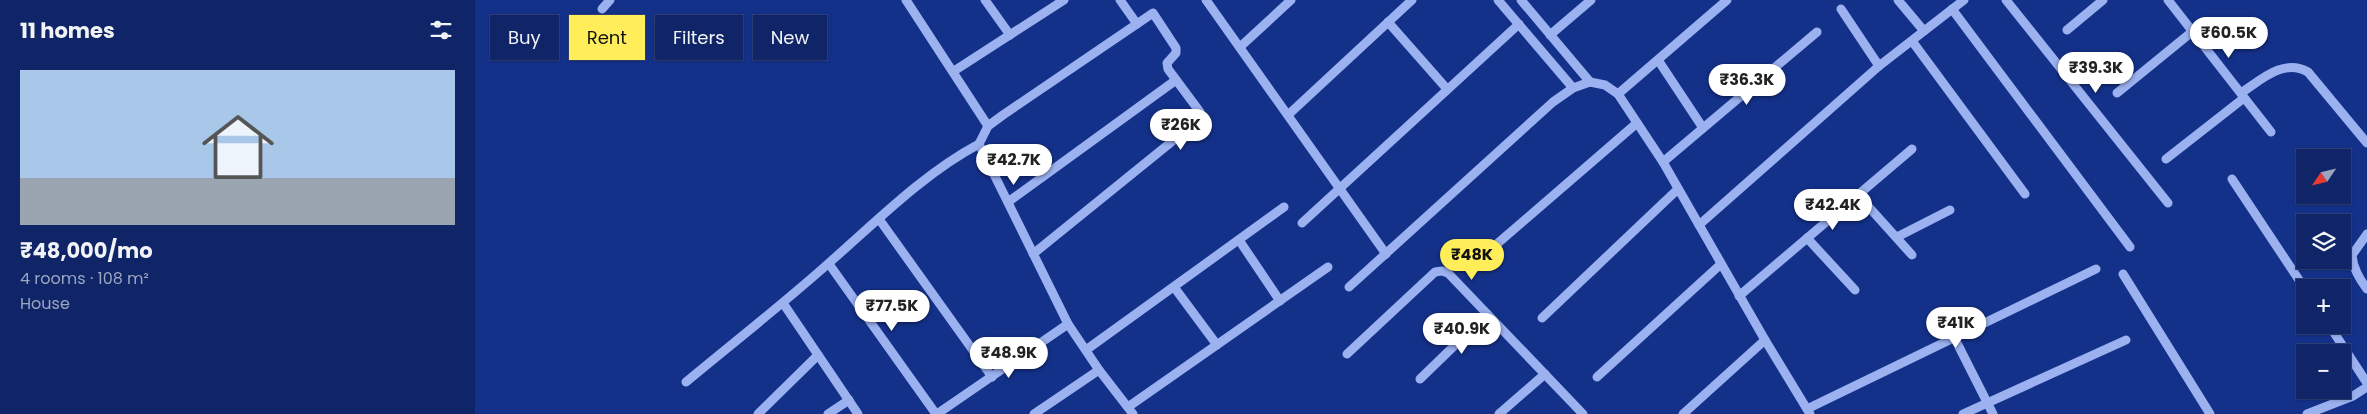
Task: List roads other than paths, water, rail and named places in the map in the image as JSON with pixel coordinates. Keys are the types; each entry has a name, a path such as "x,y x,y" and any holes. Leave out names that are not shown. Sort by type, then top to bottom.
{"street":[{"path":"602,9 611,0"},
{"path":"905,0 988,126"},
{"path":"985,0 1009,35"},
{"path":"954,72 1064,0"},
{"path":"1120,0 1137,24"},
{"path":"1206,0 1386,254"},
{"path":"1239,47 1291,0"},
{"path":"1288,115 1412,0"},
{"path":"1498,0 1573,88"},
{"path":"1521,0 1590,82"},
{"path":"1550,35 1591,0"},
{"path":"1618,94 1727,0"},
{"path":"1898,0 1924,31"},
{"path":"1699,226 1879,66 1964,0"},
{"path":"2006,0 2168,203"},
{"path":"2067,30 2103,0"},
{"path":"2168,0 2271,132"},
{"path":"1841,9 1879,66"},
{"path":"1952,9 2130,247"},
{"path":"686,382 783,303 942,167 979,144 988,126 1153,13 1176,48 1176,53 1167,63 1168,69 1200,112 1201,118 1033,254"},
{"path":"1388,22 1447,89"},
{"path":"1302,223 1519,24"},
{"path":"2117,93 2193,31"},
{"path":"1663,162 1817,32"},
{"path":"1912,41 2025,194"},
{"path":"1657,60 1703,128"},
{"path":"2166,158 2269,74 2291,66 2307,72 2367,143"},
{"path":"1008,202 1176,80"},
{"path":"1349,286 1553,102 1573,88 1590,82 1605,85 1618,94 1663,162 1739,296 1809,411 1954,337 2096,269"},
{"path":"1483,256 1637,123"},
{"path":"979,144 1068,324 1099,370 1131,410 1217,345 1328,267"},
{"path":"1739,296 1912,149"},
{"path":"2232,179 2298,279"},
{"path":"1542,318 1678,189"},
{"path":"1858,195 1912,255"},
{"path":"1086,350 1284,208"},
{"path":"1897,237 1950,210"},
{"path":"879,219 991,376"},
{"path":"2367,234 2352,254 2358,277 2367,289"},
{"path":"1807,238 1855,290"},
{"path":"1239,240 1280,301"},
{"path":"829,264 937,414 1068,324"},
{"path":"1597,377 1721,264"},
{"path":"1347,354 1435,272 1442,271 1448,274 1583,414"},
{"path":"2123,274 2210,414"},
{"path":"1174,287 1217,345"},
{"path":"783,303 858,414"},
{"path":"1419,379 1487,314"},
{"path":"2335,334 2367,383"},
{"path":"1954,337 1993,414"},
{"path":"1683,414 1765,340"},
{"path":"1963,414 2126,340"},
{"path":"759,414 818,355"},
{"path":"1034,414 1099,370"},
{"path":"1499,414 1545,374"},
{"path":"2307,414 2353,396 2367,387"},
{"path":"828,414 849,400"}]}
